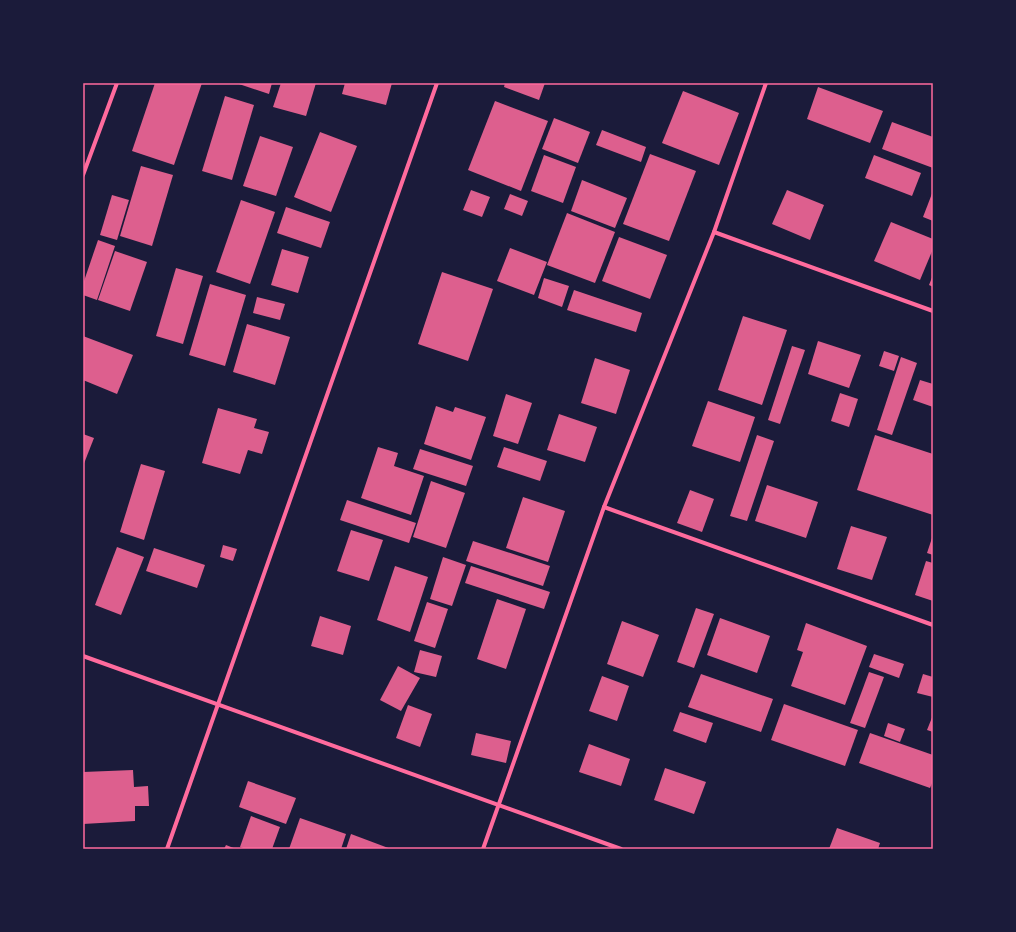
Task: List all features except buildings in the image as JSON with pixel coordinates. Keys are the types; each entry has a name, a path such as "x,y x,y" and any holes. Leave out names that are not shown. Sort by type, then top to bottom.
{"street":[{"path":"83,176 117,83"},
{"path":"167,849 437,83"},
{"path":"483,849 604,507 714,232 766,83"},
{"path":"714,232 933,311"},
{"path":"604,507 933,625"},
{"path":"83,656 621,849"}]}
